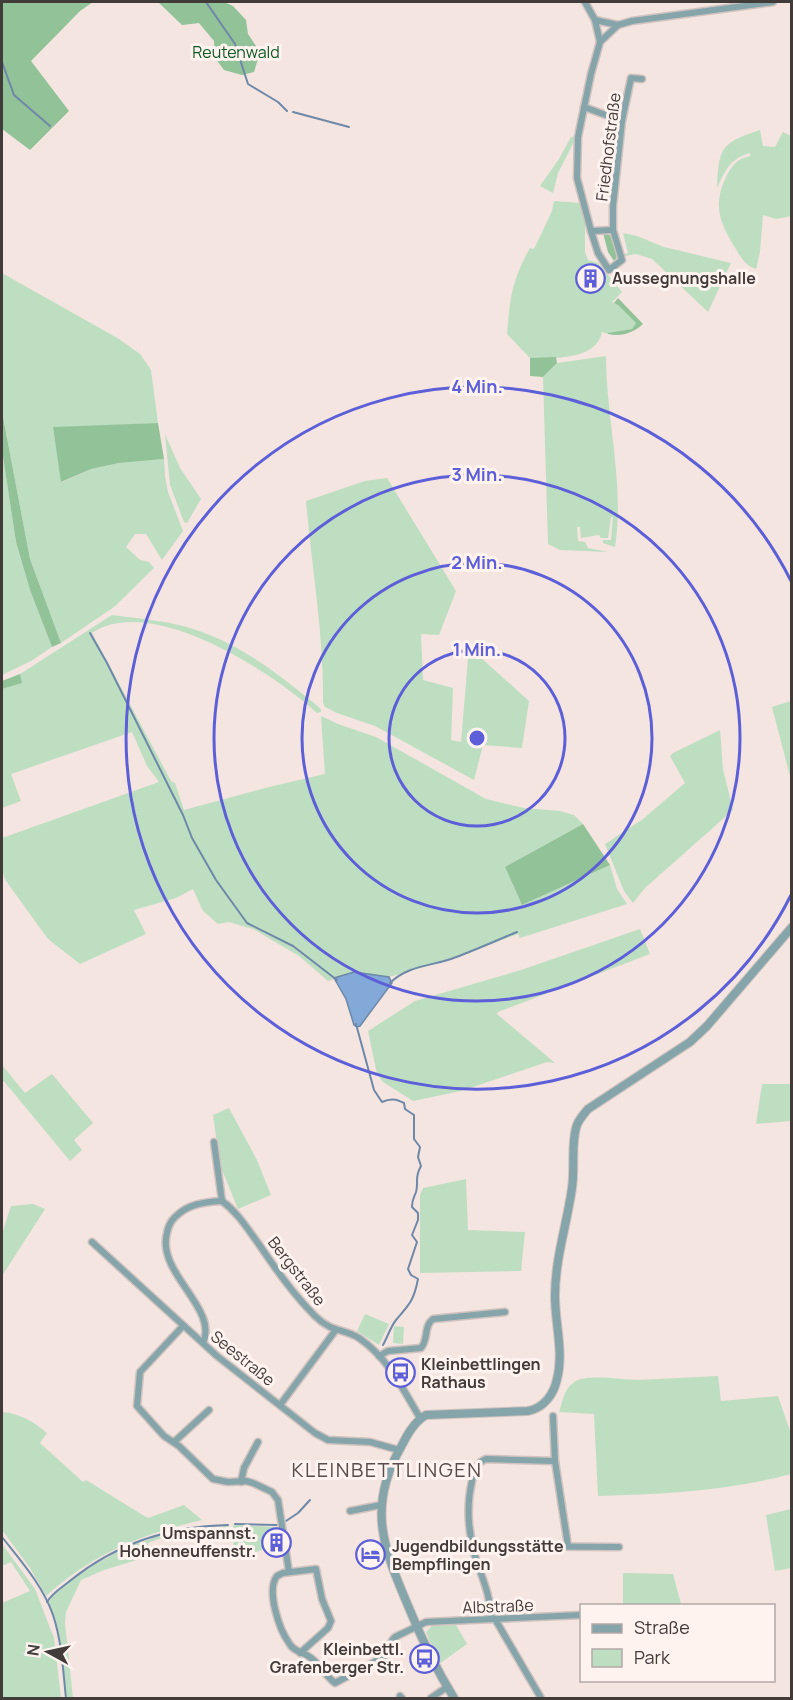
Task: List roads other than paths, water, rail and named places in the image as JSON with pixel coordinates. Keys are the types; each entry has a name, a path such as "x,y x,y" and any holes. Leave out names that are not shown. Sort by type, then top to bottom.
{"street":[{"name":"Friedhofstraße","path":"585,2 595,20 600,42 578,137 577,178 598,253 609,270 622,260 613,230 613,206 622,121 631,78 642,80"},
{"path":"600,42 618,25 632,21 751,3 773,2"},
{"path":"595,20 618,25"},
{"path":"584,107 622,121"},
{"path":"591,231 613,230"},
{"path":"454,1698 429,1656 384,1544 381,1505 388,1474 399,1450 420,1418 434,1414 535,1410 549,1397 556,1383 559,1369 555,1307 557,1271 572,1187 576,1128 580,1119 588,1109 690,1042 707,1026 792,927"},
{"path":"203,1343 205,1338 199,1310 169,1262 165,1252 165,1239 171,1221 183,1210 197,1204 222,1201 214,1142"},
{"name":"Bergstraße","path":"222,1201 234,1211 305,1306 321,1322 335,1331 357,1337 379,1356 394,1374 420,1418"},
{"name":"Seestraße","path":"92,1242 192,1334 321,1437 334,1441 379,1443 399,1450"},
{"path":"379,1356 388,1351 421,1348 425,1342 427,1326 433,1319 505,1312"},
{"path":"192,1334 203,1324"},
{"path":"183,1326 140,1372 138,1408 164,1436 174,1442 213,1479 254,1483 276,1496 289,1572"},
{"path":"280,1405 335,1331"},
{"path":"174,1442 208,1410"},
{"path":"553,1416 555,1461 568,1546"},
{"path":"241,1482 244,1468 258,1442"},
{"path":"540,1698 493,1619 488,1592 473,1546 468,1511 471,1486 478,1464 486,1459 555,1461"},
{"path":"350,1511 381,1505"},
{"path":"473,1546 619,1547"},
{"path":"300,1653 328,1628 331,1621 322,1599 316,1569 283,1573 276,1578 272,1587 272,1595 285,1637 293,1649 300,1653 309,1656 332,1682 338,1683 385,1656 392,1640 416,1626"},
{"name":"Albstraße","path":"416,1626 426,1622 580,1615"},
{"path":"431,1698 447,1687"}],"water":[{"path":"354,972 389,977 392,983 357,1027 354,1025 346,999 334,978"}],"waterway":[{"path":"206,2 235,44 248,84 278,102 287,111"},
{"path":"2,62 14,95 50,126"},
{"path":"293,112 349,127"},
{"path":"90,633 183,815 192,838 216,880 247,923 293,946 337,980"},
{"path":"390,983 411,970 451,959 517,932"},
{"path":"356,1024 374,1090 382,1102 396,1100 404,1103 405,1109 414,1115 414,1139 420,1147 418,1157 421,1166 412,1207 418,1213 418,1220 412,1235 417,1242 408,1269 411,1275 418,1279 411,1301 394,1323 383,1345"},
{"path":"283,1523 298,1513 310,1500"},
{"path":"235,1524 277,1525"},
{"path":"47,1602 55,1592 88,1567 125,1547 165,1533 228,1525"},
{"path":"2,1537 24,1565 49,1604 60,1646 66,1698"}],"place":[{"name":"Aussegnungshalle","path":"591,278"},
{"name":"Kleinbettlingen Rathaus","path":"400,1373"},
{"name":"Umspannst. Hohenneuffenstr.","path":"277,1542"},
{"name":"Jugendbildungsstätte Bempflingen","path":"371,1555"},
{"name":"Kleinbettl. Grafenberger Str.","path":"425,1658"}],"district":[{"name":"KLEINBETTLINGEN","path":"387,1469"}],"park label":[{"name":"Reutenwald","path":"236,52"}]}
